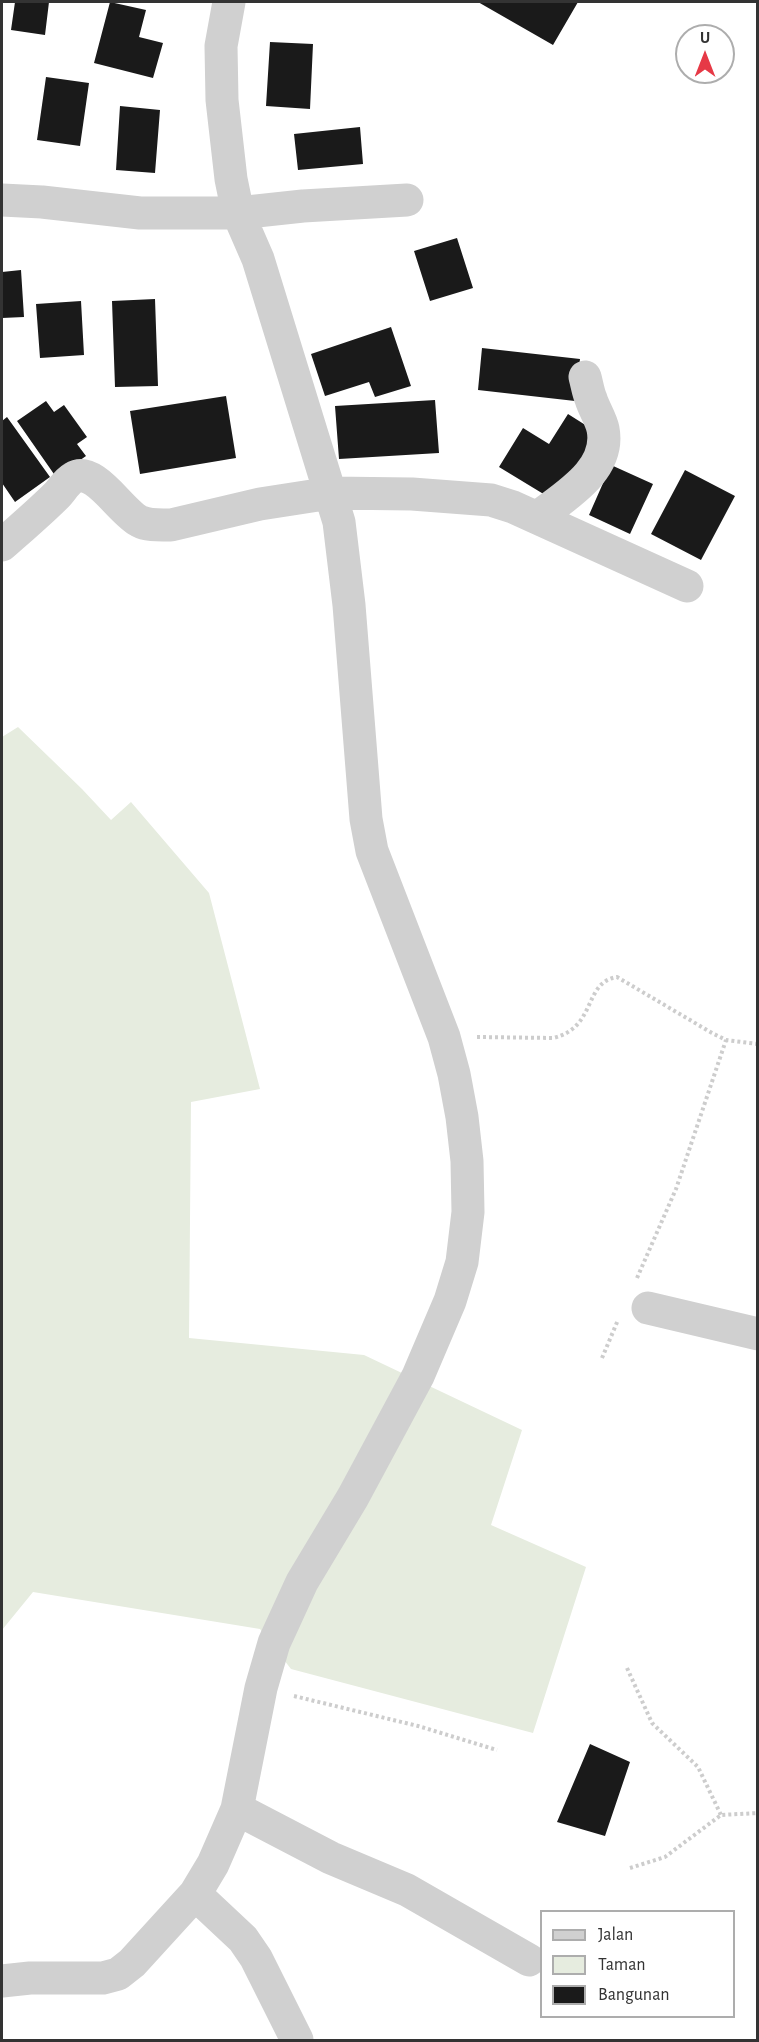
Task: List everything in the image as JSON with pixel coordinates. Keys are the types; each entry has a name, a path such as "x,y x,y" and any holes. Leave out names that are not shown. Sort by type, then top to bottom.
{"street":[{"path":"2,1981 30,1978 90,1979 113,1976 125,1970 132,1963 195,1894 213,1864 237,1809 261,1688 274,1643 302,1582 352,1497 417,1376 450,1301 462,1262 468,1212 467,1161 454,1074 444,1037 372,852 366,819 349,605 339,522 258,259 238,213 231,179 222,100 222,46 229,2"},
{"path":"2,200 140,213 238,213 303,206 407,200"},
{"path":"538,517 578,486 601,457 604,440 603,427 590,398 585,377"},
{"path":"2,545 57,495 72,478 80,475 93,477 140,522 156,525 171,525 260,504 331,492 412,494 491,500 538,517 687,586"},
{"path":"634,1302 758,1334"},
{"path":"237,1809 331,1858 407,1890 529,1960"},
{"path":"195,1894 243,1939 256,1958 297,2040"}],"path":[{"path":"444,1037 553,1038 563,1036 572,1031 582,1020 600,983 617,978 726,1040 758,1044"},
{"path":"602,1358 634,1302 676,1189 726,1040"},
{"path":"627,1668 652,1723 698,1767 721,1815"},
{"path":"261,1688 406,1723 497,1750"},
{"path":"630,1868 665,1857 721,1815 758,1813"}],"green space":[{"path":"18,727 111,820 131,802 209,893 260,1089 191,1102 189,1338 364,1355 522,1430 491,1525 586,1567 533,1733 291,1669 260,1629 33,1592 2,1630 2,737"}],"building":[{"path":"15,2 49,2 45,35 11,30"},
{"path":"110,2 146,10 139,37 163,43 153,78 94,63"},
{"path":"478,2 578,2 553,45"},
{"path":"270,42 313,44 310,109 266,106"},
{"path":"46,77 89,83 80,146 37,140"},
{"path":"120,106 160,110 155,173 116,170"},
{"path":"360,127 363,164 298,170 294,134"},
{"path":"457,238 473,288 430,301 414,251"},
{"path":"21,270 24,317 2,318 2,272"},
{"path":"155,299 158,386 115,387 112,301"},
{"path":"81,301 84,355 40,358 36,304"},
{"path":"391,327 411,386 375,397 369,382 325,396 311,354"},
{"path":"482,348 580,359 575,401 478,390"},
{"path":"226,396 236,458 140,474 130,411"},
{"path":"435,400 439,453 339,459 335,406"},
{"path":"46,401 54,412 64,405 87,437 77,444 86,456 56,477 17,421"},
{"path":"568,414 598,433 555,501 499,467 523,428 549,444"},
{"path":"7,417 50,477 15,502 2,483 2,421"},
{"path":"611,465 653,484 630,534 589,515"},
{"path":"685,470 735,496 701,560 651,534"},
{"path":"590,1744 630,1762 605,1836 557,1822"}]}
